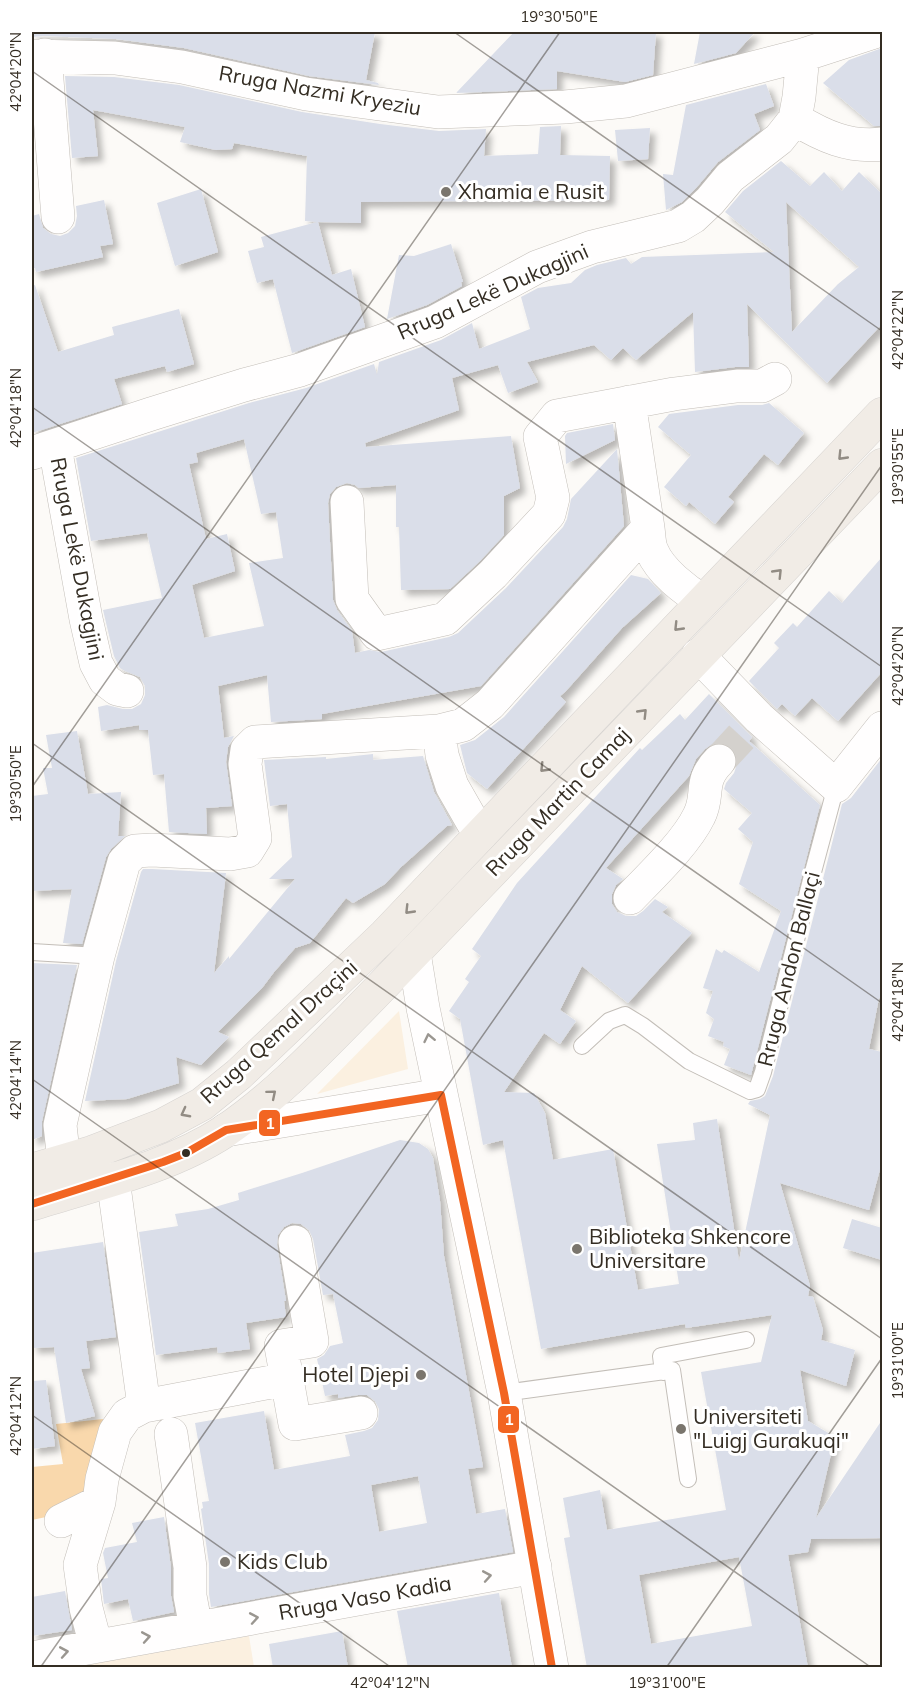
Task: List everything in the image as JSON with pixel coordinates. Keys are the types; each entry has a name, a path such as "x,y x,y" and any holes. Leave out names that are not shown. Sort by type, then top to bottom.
{"main road":[{"name":"Rruga Martin Camaj","path":"385,935 882,414"},
{"name":"Rruga Martin Camaj","path":"226,1130 283,1084 321,1048 882,465"},
{"name":"Rruga Qemal Draçini","path":"32,1170 93,1152 161,1126 201,1104 238,1074 385,935"},
{"name":"Rruga Qemal Draçini","path":"32,1204 186,1153 226,1130"}],"street":[{"name":"Rruga Nazmi Kryeziu","path":"58,217 38,56 115,58 182,67 306,94 438,112 565,107 626,101 803,56 874,32"},
{"name":"Rruga Lekë Dukagjini","path":"127,691 117,689 105,680 96,663 43,450 244,385 300,370 435,322 537,267 592,247 678,226 693,217 710,201 730,177 779,139 795,119 800,97 803,56"},
{"path":"795,119 817,133 842,142 869,146 882,144"},
{"path":"347,502 352,599 377,634 445,619 493,574 549,514 553,498 540,437 557,417 674,394 737,386 762,386 775,379"},
{"path":"629,402 652,551 665,570 686,591 703,601"},
{"path":"64,1161 60,1125 98,956 124,862 135,851 230,854 247,851 255,838 245,764 247,750 255,742 439,731 463,725 490,704 648,528"},
{"path":"698,655 751,727 836,786"},
{"name":"Rruga Andon Ballaçi","path":"836,786 882,728"},
{"name":"Rruga Martin Camaj","path":"439,731 442,755 452,786 480,835"},
{"path":"630,898 692,828 700,814 709,772 719,761"},
{"path":"414,953 423,1008 504,1394 552,1668"},
{"name":"Rruga Qemal Draçini","path":"226,1130 441,1095"},
{"path":"113,1179 144,1406"},
{"path":"295,1242 312,1341 281,1346 295,1424 361,1413"},
{"path":"96,1646 86,1608 80,1565 99,1502 102,1479 115,1432 128,1415 144,1406 287,1379"},
{"path":"171,1434 190,1567 190,1596 196,1628"},
{"path":"61,1521 99,1502"},
{"name":"Rruga Vaso Kadia","path":"32,1658 535,1568"}],"lane":[{"name":"Rruga Andon Ballaçi","path":"582,1046 609,1021 625,1015 689,1061 750,1091 757,1089 836,786"},
{"path":"32,952 98,956"},
{"path":"663,1372 661,1356 746,1340"},
{"path":"504,1394 672,1370 688,1479"}],"shaded area":[{"path":"399,1011 408,1069 317,1094"},
{"path":"103,1419 107,1436 93,1496 60,1514 32,1520 32,1467 63,1464 56,1424"},
{"path":"249,1636 254,1667 75,1667"}],"building":[{"path":"32,32 375,32 366,80 379,85 309,76 184,48 116,39 32,37"},
{"path":"514,32 656,32 653,75 625,82 557,71 557,89 456,93"},
{"path":"700,32 755,32 736,53 694,64"},
{"path":"882,48 882,126 874,126 823,83 849,60"},
{"path":"65,76 114,77 179,85 302,112 380,124 439,131 486,129 484,156 538,154 540,127 561,126 560,155 610,156 609,200 361,202 361,223 318,222 332,275 351,269 365,327 292,353 273,279 257,283 248,251 264,247 261,237 317,222 305,221 307,156 234,143 232,149 216,150 180,142 185,127 93,110 98,156 72,158"},
{"path":"766,84 774,106 754,114 760,130 718,162 682,202 666,210 663,174 673,175 686,105"},
{"path":"650,128 648,159 618,161 615,130"},
{"path":"781,161 810,186 824,172 842,191 859,172 882,194 882,324 827,383 747,304 749,367 695,372 693,312 636,360 623,348 611,360 594,345 527,362 538,382 508,393 498,365 452,378 459,410 365,443 366,447 511,436 520,488 504,496 504,535 450,589 401,590 399,527 396,527 396,485 359,488 347,483 336,487 330,494 328,503 333,600 337,610 352,631 355,653 369,650 381,652 458,633 506,588 563,527 571,499 617,449 624,526 481,686 322,714 322,719 271,722 267,675 218,686 224,738 234,736 228,747 226,762 232,806 206,808 207,834 169,832 164,774 153,775 148,730 139,730 139,725 101,731 98,707 107,705 132,709 141,704 145,695 145,686 140,677 120,668 114,656 103,610 162,598 147,533 91,541 76,458 249,403 306,388 374,364 377,375 379,362 441,340 472,323 479,349 530,329 521,297 538,288 571,283 585,270 597,265 626,258 631,264 642,257 774,252 725,212 743,191","holes":["786,202 859,267 838,284 792,332","244,439 261,514 276,512 283,558 249,563 264,626 204,638 192,585 235,571 227,534 206,539 189,464 198,462 196,453"]},
{"path":"201,189 218,252 175,266 157,203"},
{"path":"104,200 113,244 100,246 103,257 36,272 35,268 32,269 32,216 39,214 43,228 51,234 60,236 68,233 75,226 76,206"},
{"path":"451,244 463,282 461,282 462,286 427,305 387,319 399,255 414,256"},
{"path":"35,285 58,352 114,335 112,327 179,309 194,364 167,372 165,366 114,379 122,404 32,433 32,286"},
{"path":"769,403 804,433 778,465 764,454 728,497 734,502 715,524 689,502 686,506 664,487 691,455 658,427 669,414"},
{"path":"613,424 615,440 566,464 565,436 567,433"},
{"path":"882,557 882,672 838,721 812,698 795,716 782,704 777,709 749,681 779,648 774,643 793,623 797,627 829,591 842,603"},
{"path":"631,575 648,579 661,593 622,628 560,696 566,702 487,789 467,773 460,745 475,740 504,717"},
{"path":"709,694 752,737 749,741 820,805 751,1075 724,1065 730,1049 723,1046 724,1042 708,1036 714,1019 706,1013 713,991 703,988 716,949 722,953 724,950 759,972 781,911 739,884 753,842 738,829 752,813 724,789 734,773 737,755 732,747 722,743 712,744 705,749 696,759 689,776 606,868 623,879 616,885 612,894 612,904 617,912 626,916 636,916 655,899 668,907 662,912 692,933 628,1003 582,966 560,1010 576,1021 560,1044 544,1033 504,1092 534,1093 545,1113 553,1160 613,1149 638,1290 679,1284 657,1144 695,1140 693,1123 717,1119 739,1261 770,1115 748,1104 750,1101 765,1096 773,1076 842,804 851,798 882,758 882,999 879,998 869,1049 882,1052 882,1162 869,1210 780,1183 810,1286 808,1296 813,1297 823,1330 821,1340 855,1350 846,1386 800,1370 808,1421 835,1437 816,1518 882,1420 882,1538 811,1539 808,1552 788,1555 808,1668 587,1668 564,1538 570,1537 563,1498 600,1490 607,1530 726,1510 701,1372 761,1362 772,1315 686,1328 685,1324 541,1349 503,1140 483,1145 460,1019 449,1011 469,982 465,979 481,956 472,949 517,883 640,748 642,750 680,714 685,720","holes":["739,1557 752,1626 651,1644 639,1575"]},
{"path":"77,731 88,794 121,792 118,836 125,836 106,857 82,944 63,943 72,889 32,891 32,796 48,794 43,768 52,768 46,735"},
{"path":"373,754 373,760 423,756 434,792 452,825 447,826 385,884 353,903 346,898 310,943 295,948 262,988 218,1032 229,1037 201,1065 176,1057 179,1083 127,1099 85,1101 116,961 143,869 226,873 214,973 229,956 229,959 295,879 269,879 292,857 287,804 270,806 264,760 326,757 326,759"},
{"path":"32,963 77,965 42,1121 42,1136 32,1140"},
{"path":"400,1140 419,1143 428,1149 433,1158 440,1201 444,1256 483,1467 468,1469 476,1514 505,1509 513,1552 211,1607 209,1564 201,1509 203,1508 202,1502 209,1501 195,1423 264,1411 274,1470 350,1456 345,1435 372,1428 378,1420 379,1409 375,1401 367,1395 338,1398 338,1394 325,1396 317,1359 324,1355 330,1346 343,1343 333,1294 323,1295 313,1239 309,1230 301,1224 292,1223 284,1227 278,1235 277,1245 286,1301 284,1301 286,1317 246,1323 250,1349 218,1353 217,1347 156,1355 139,1232 178,1226 175,1214 208,1209 239,1200 238,1193","holes":["418,1476 427,1523 379,1532 371,1485"]},
{"path":"852,1219 882,1228 882,1260 843,1248"},
{"path":"103,1242 116,1337 86,1341 90,1368 81,1369 95,1416 66,1423 54,1347 32,1348 32,1253"},
{"path":"46,1380 55,1446 32,1449 32,1381"},
{"path":"164,1517 174,1612 133,1621 128,1599 104,1604 101,1579 108,1578 103,1553 105,1548 137,1542 132,1523"},
{"path":"65,1591 72,1630 32,1636 32,1597"},
{"path":"499,1593 512,1668 408,1668 397,1611"},
{"path":"342,1631 348,1668 273,1668 269,1644"}],"tunnel":[{"path":"719,761 742,736"}],"transit line":[{"name":"1","path":"32,1204 163,1162 186,1153 226,1130 441,1095 504,1393 552,1668"}],"place":[{"name":"Xhamia e Rusit","path":"446,192"},
{"name":"Biblioteka Shkencore Universitare","path":"577,1249"},
{"name":"Hotel Djepi","path":"421,1375"},
{"name":"Universiteti \"Luigj Gurakuqi\"","path":"681,1429"},
{"name":"Kids Club","path":"225,1562"}]}
